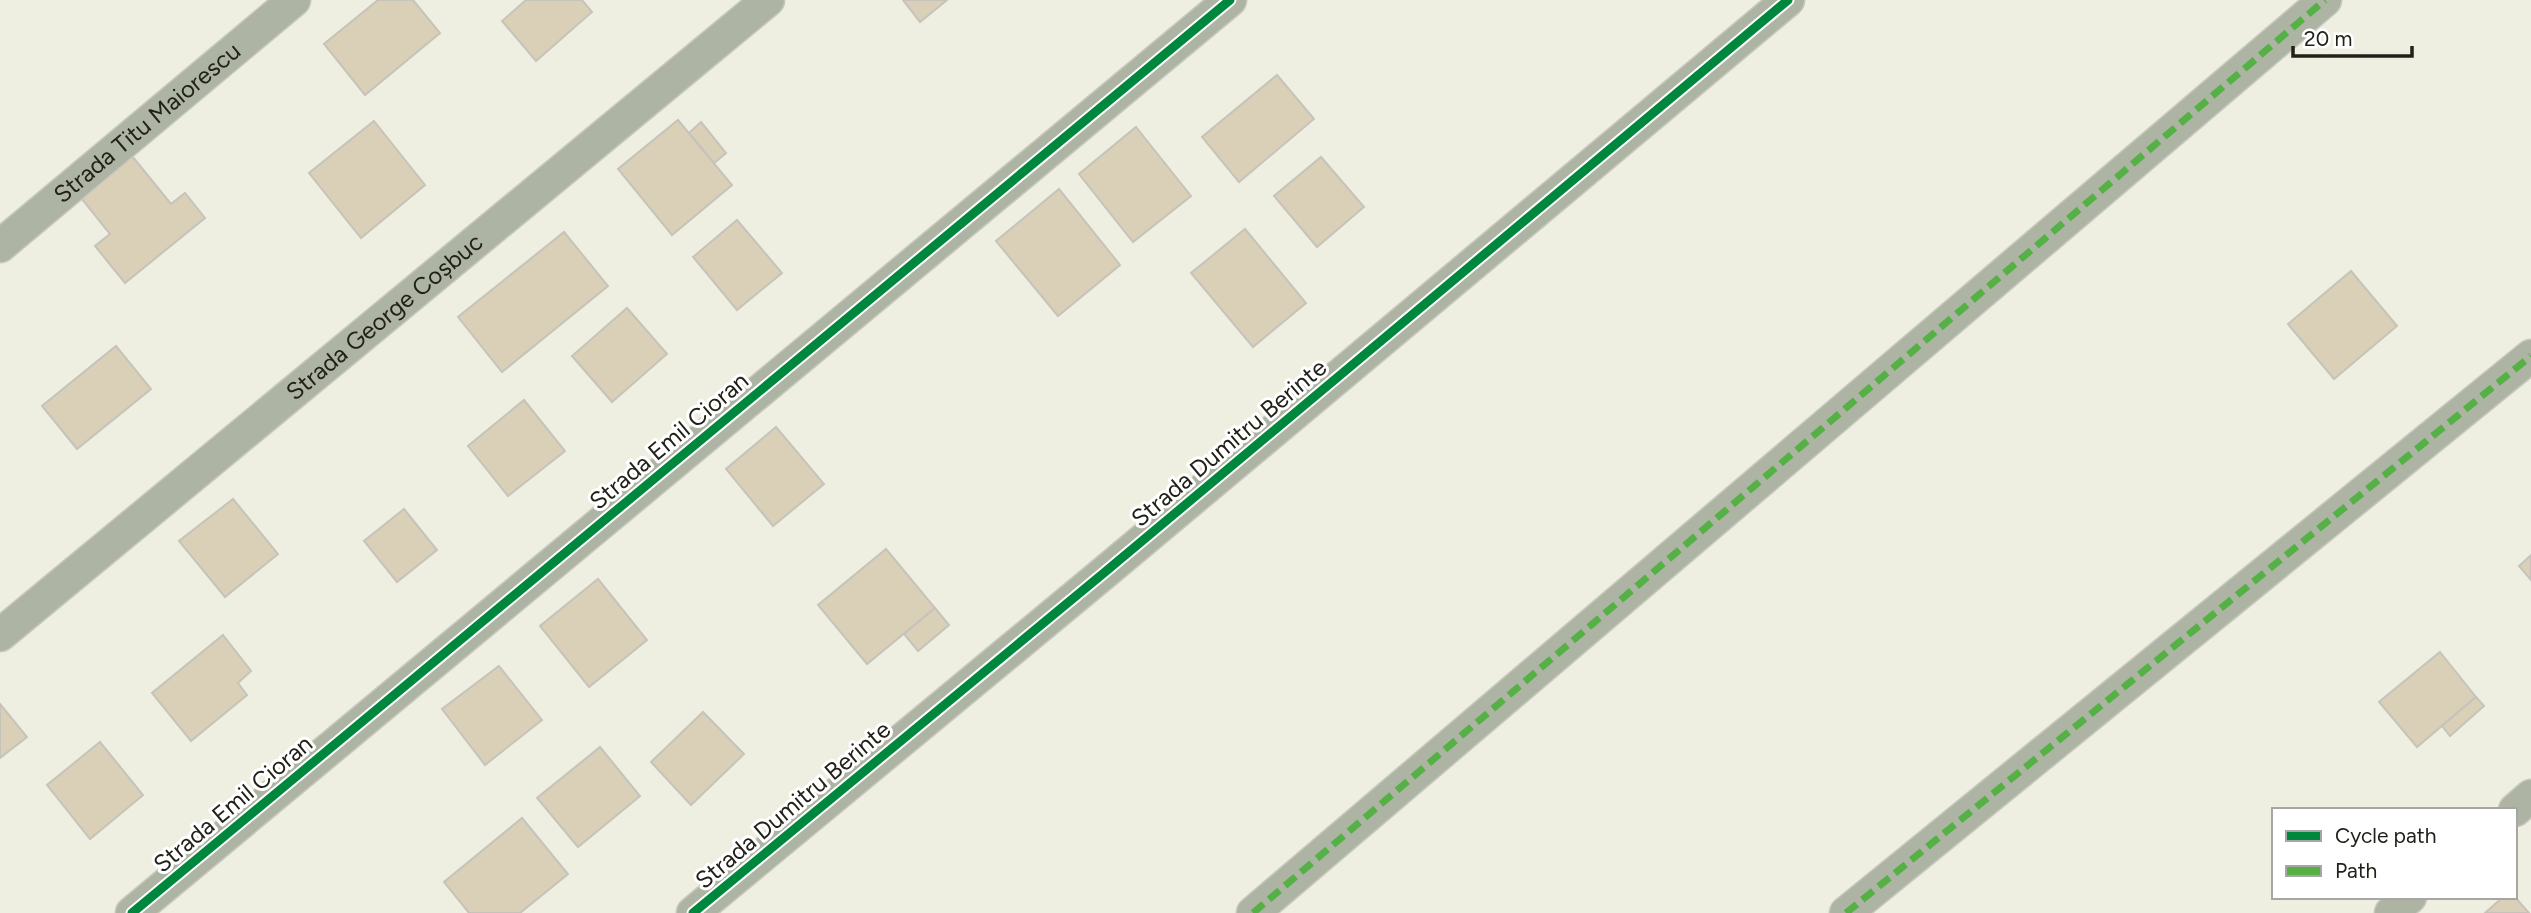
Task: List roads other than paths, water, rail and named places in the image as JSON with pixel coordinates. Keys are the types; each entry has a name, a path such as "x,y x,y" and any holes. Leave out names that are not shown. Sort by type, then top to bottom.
{"street":[{"name":"Strada Titu Maiorescu","path":"0,246 294,0"},
{"name":"Strada George Coșbuc","path":"0,635 768,0"},
{"name":"Strada Emil Cioran","path":"132,913 1230,0"},
{"name":"Strada Dumitru Berinte","path":"693,913 1788,0"},
{"path":"1254,913 2325,0"},
{"path":"1846,913 2531,356"},
{"path":"2517,808 2531,796"},
{"path":"2391,913 2408,899"}]}
